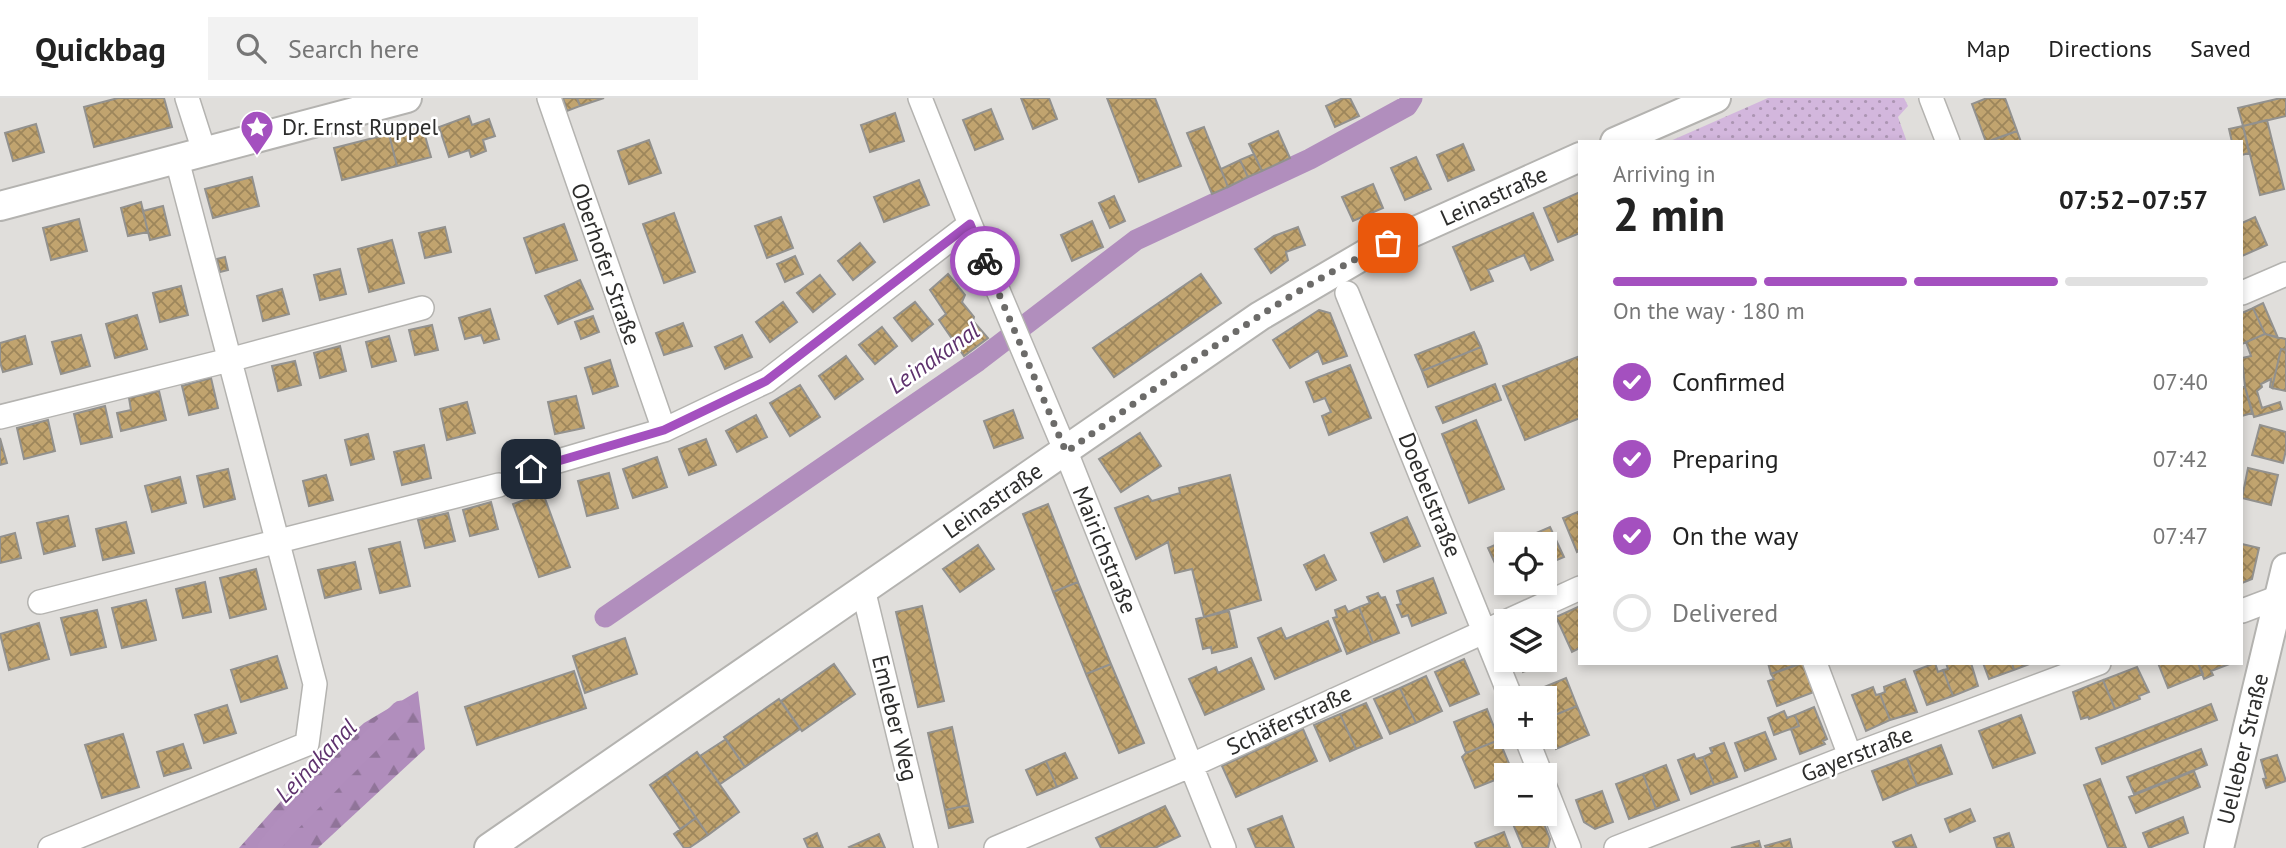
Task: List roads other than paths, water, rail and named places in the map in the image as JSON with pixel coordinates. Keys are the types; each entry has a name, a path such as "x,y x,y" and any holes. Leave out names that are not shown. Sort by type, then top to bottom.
{"street":[{"path":"187,98 204,152"},
{"path":"0,206 407,98"},
{"name":"Oberhofer Straße","path":"549,98 664,430"},
{"name":"Mairichstraße","path":"920,98 1066,452 1224,848"},
{"path":"1620,140 1716,98"},
{"path":"1931,98 1947,140"},
{"name":"Leinastraße","path":"489,848 1260,316 1329,275 1407,234 1578,158"},
{"path":"50,848 307,744 315,684 177,160"},
{"path":"531,469 664,430 766,381 970,224"},
{"path":"2243,293 2286,274"},
{"name":"Doebelstraße","path":"1347,293 1506,686"},
{"path":"0,417 422,307"},
{"path":"40,602 499,485"},
{"name":"Uelleber Straße","path":"2219,848 2286,568"},
{"name":"Emleber Weg","path":"863,589 926,848"},
{"name":"Schäferstraße","path":"996,848 1192,765 1578,589"},
{"path":"2243,611 2279,597"},
{"path":"1816,665 1850,756"},
{"name":"Gayerstraße","path":"1615,848 2094,665"},
{"path":"1557,818 1569,848"}],"waterway":[{"name":"Leinakanal","path":"605,617 978,361 1136,240 1310,159 1407,106 1412,98"},
{"name":"Leinakanal","path":"268,848 286,826 401,711"}],"place":[{"name":"Dr. Ernst Ruppel","path":"257,157"}]}
